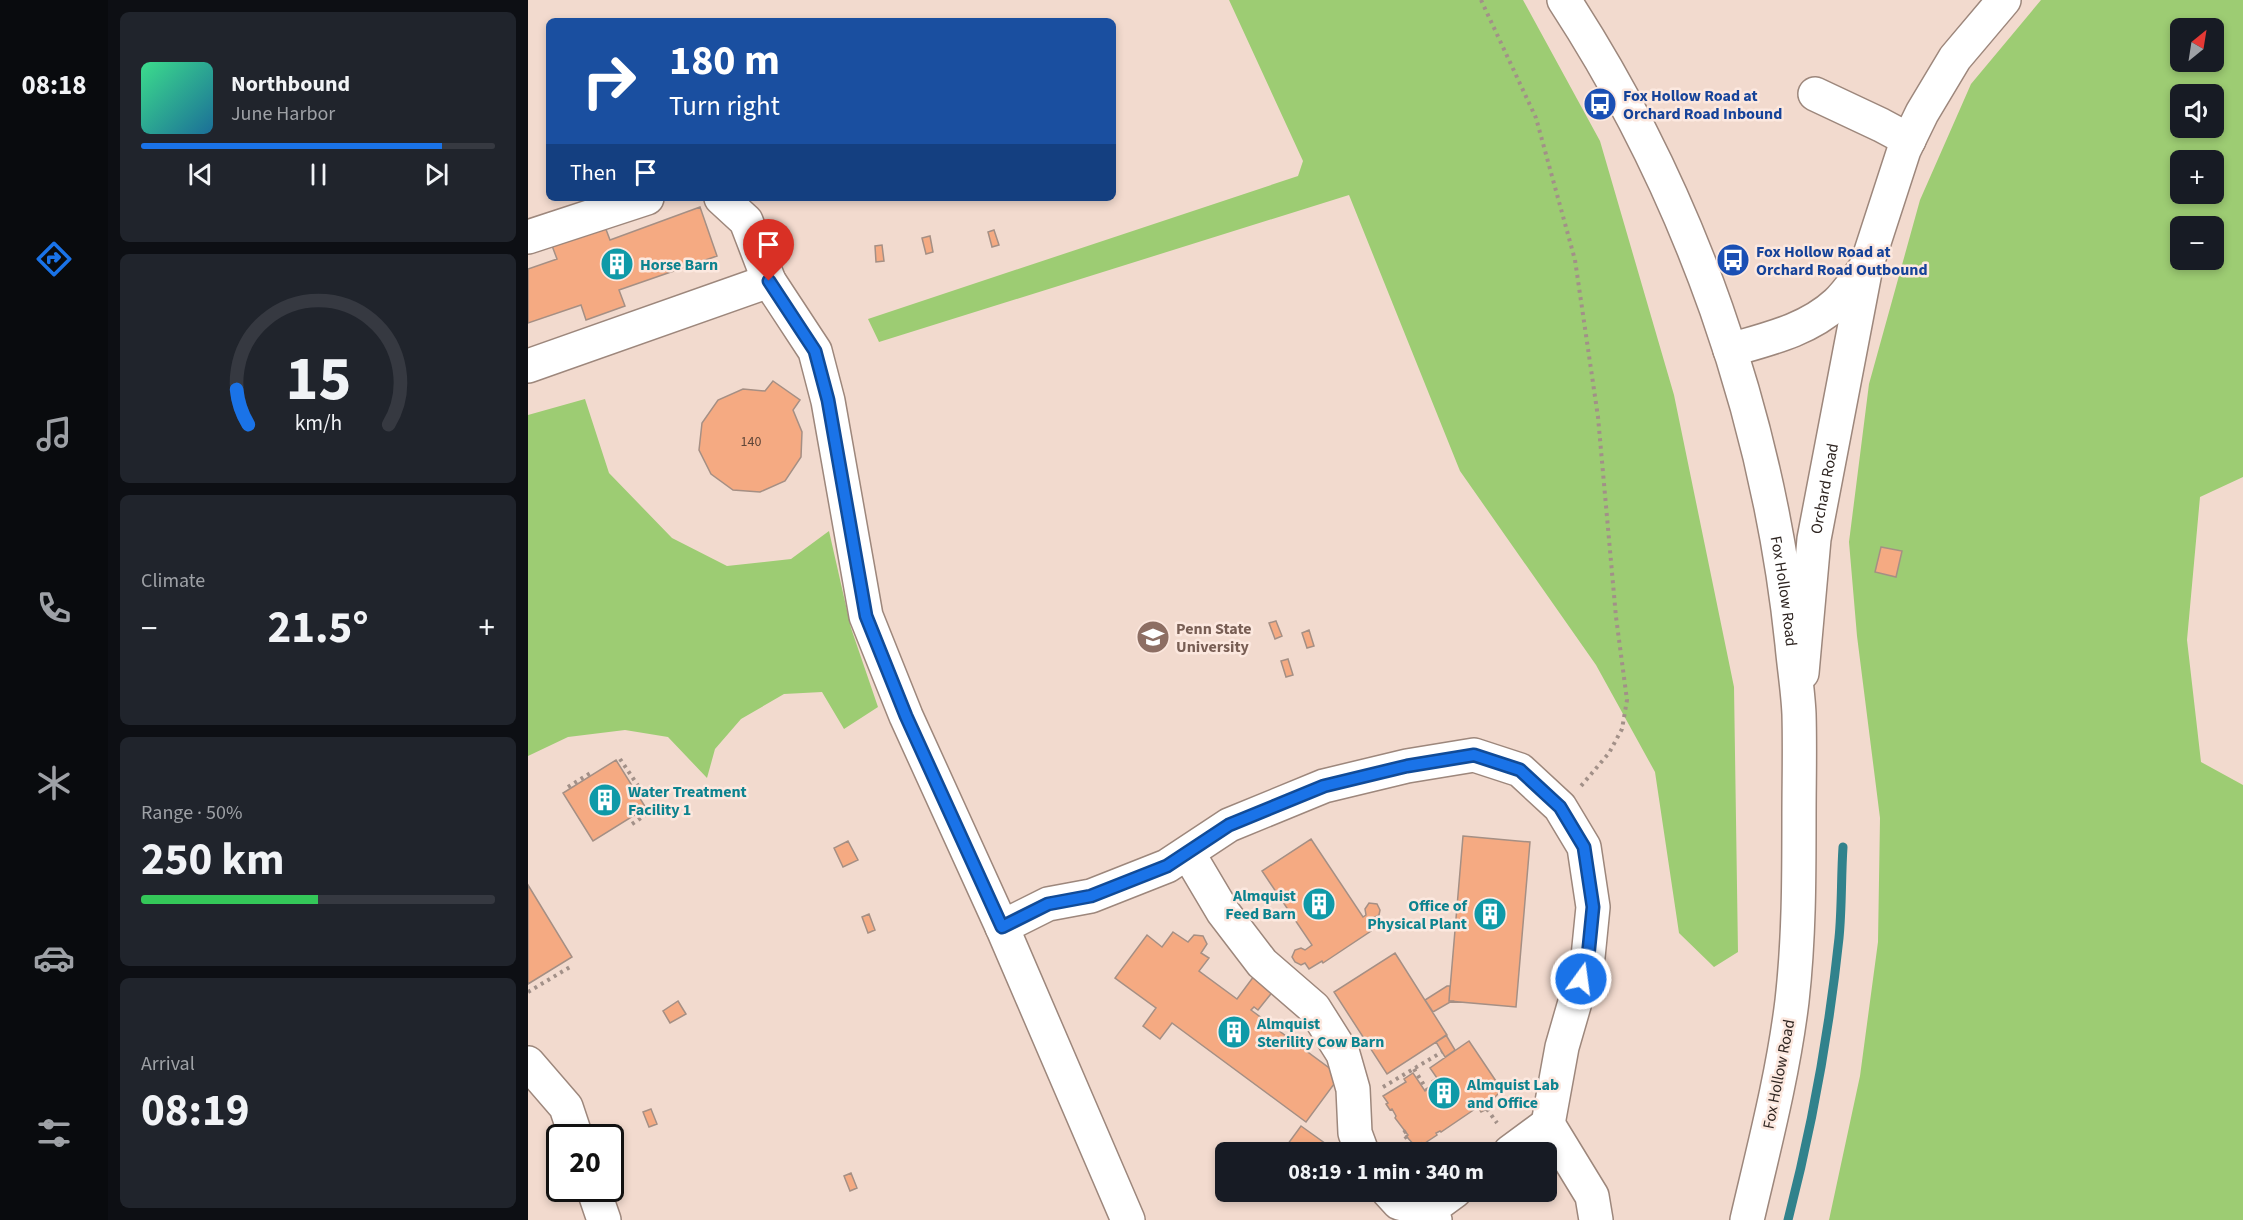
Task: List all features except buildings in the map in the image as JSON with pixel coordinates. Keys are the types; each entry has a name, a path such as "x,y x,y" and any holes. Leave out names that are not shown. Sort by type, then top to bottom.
{"main road":[{"name":"Fox Hollow Road","path":"1564,0 1600,56 1664,180 1703,273 1753,424 1786,587 1799,713 1799,926 1792,1002 1780,1076 1747,1220"},
{"name":"Orchard Road","path":"1799,713 1814,539 1866,267 1909,140 1922,113 1955,58 2004,0"},
{"path":"1815,94 1909,140"},
{"path":"528,237 638,201"},
{"path":"724,201 746,220 769,281 815,351 828,400 866,616 906,716 1002,927 1128,1220"},
{"name":"Orchard Road","path":"1730,350 1804,326 1838,303 1866,267"},
{"path":"528,366 769,281"},
{"path":"1002,927 1048,904 1091,896 1167,866 1229,825 1324,786 1407,766 1474,755 1520,770 1560,807 1584,847 1593,907 1588,957 1562,1047 1548,1124 1592,1196 1596,1220"},
{"path":"1188,853 1223,912 1262,963 1314,1008 1343,1054 1353,1089 1355,1133 1358,1142"},
{"path":"528,1063 566,1107 572,1124"},
{"path":"1524,1142 1548,1124"},
{"path":"598,1202 604,1220"},
{"path":"1398,1202 1440,1207"}],"path":[{"path":"1480,0 1536,118 1575,260 1598,417 1616,617 1627,699 1622,729 1609,753 1587,781 1560,807"},
{"path":"621,759 645,796"},
{"path":"568,787 592,772"},
{"path":"632,824 647,814"},
{"path":"528,993 570,967"},
{"path":"1381,1088 1442,1052"},
{"path":"1414,1069 1427,1089"},
{"path":"1406,1131 1403,1133 1409,1142"}],"green space":[{"path":"1229,0 1523,0 1600,141 1674,395 1734,687 1738,952 1714,967 1679,933 1655,772 1596,665 1460,471 1349,195 879,342 868,319 1298,176 1303,161"},
{"path":"2041,0 2243,0 2243,477 2200,497 2187,640 2201,762 2243,785 2243,1220 1829,1220 1860,1076 1878,942 1880,818 1857,636 1849,542 1869,384 1920,200 1971,84"},
{"path":"585,399 609,473 672,538 727,566 791,559 829,531 851,628 878,707 844,729 822,692 784,694 741,719 715,749 707,778 668,737 625,730 568,737 528,756 528,415"}],"waterway":[{"path":"1788,1220 1812,1115 1825,1044 1840,927 1843,847"}],"place":[{"name":"Fox Hollow Road at Orchard Road Inbound","path":"1600,104"},
{"name":"Fox Hollow Road at Orchard Road Outbound","path":"1733,260"},
{"name":"Horse Barn","path":"617,264"},
{"name":"Penn State University","path":"1153,637"},
{"name":"Water Treatment Facility 1","path":"605,800"},
{"name":"Almquist Feed Barn","path":"1319,904"},
{"name":"Office of Physical Plant","path":"1490,914"},
{"name":"Almquist Sterility Cow Barn","path":"1234,1032"},
{"name":"Almquist Lab and Office","path":"1444,1093"}],"route":[{"path":"769,281 815,351 828,400 866,616 906,716 1002,927 1048,904 1091,896 1167,866 1229,825 1324,786 1407,766 1474,755 1520,770 1560,807 1584,847 1593,907 1588,957 1581,979"}]}
